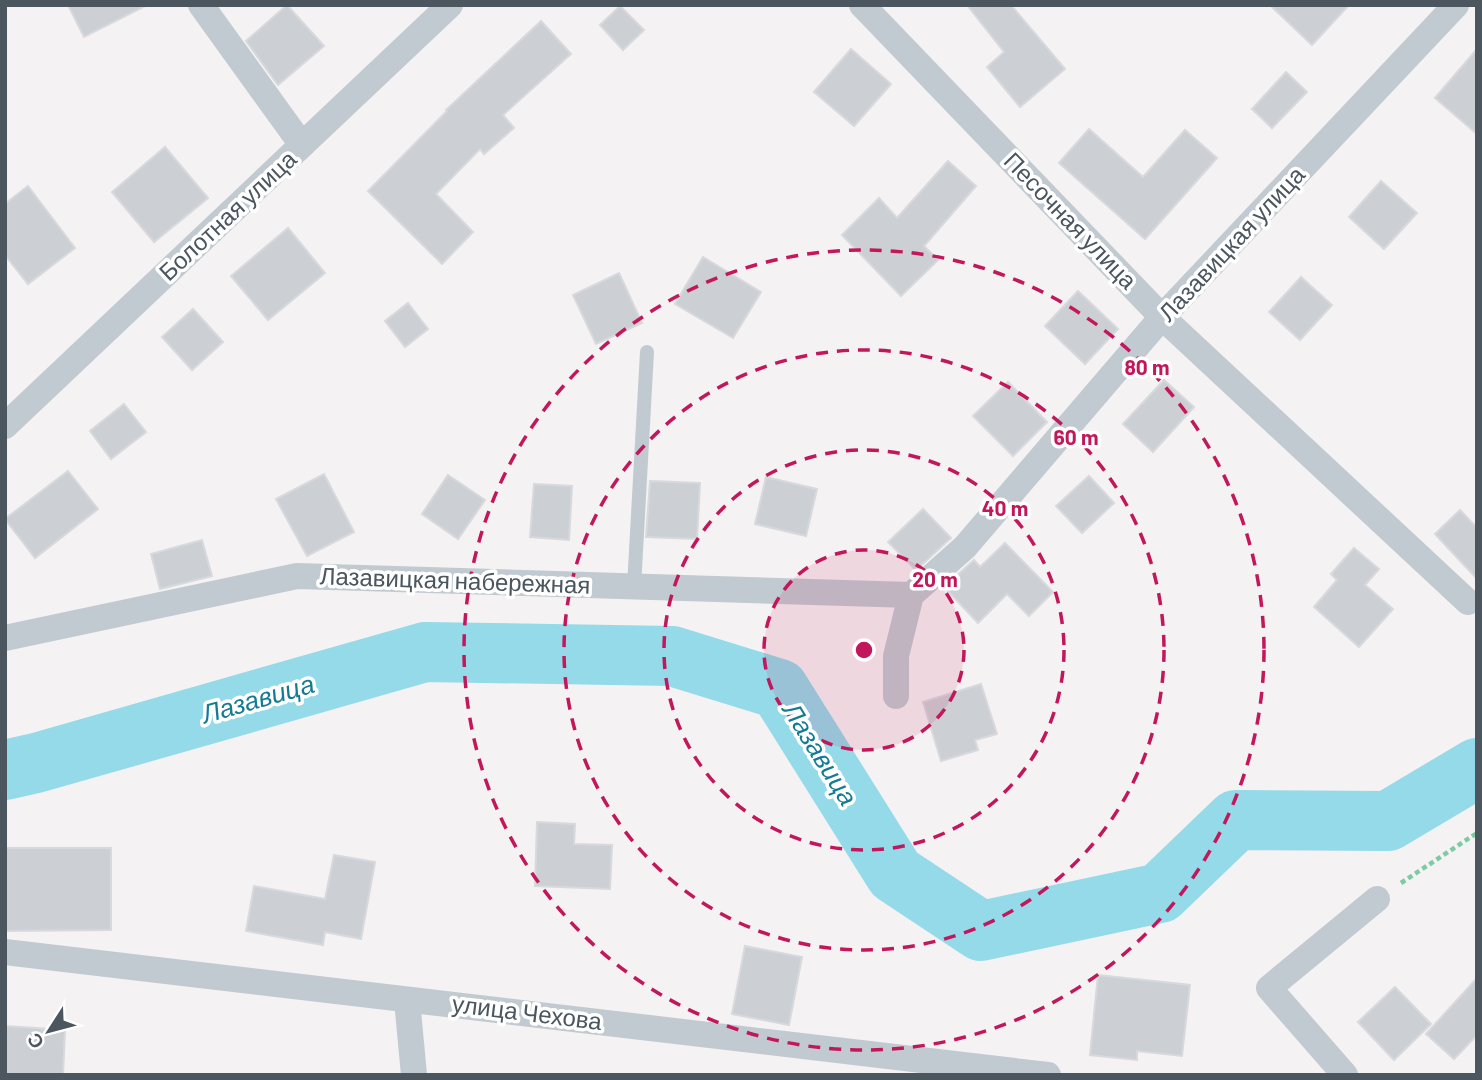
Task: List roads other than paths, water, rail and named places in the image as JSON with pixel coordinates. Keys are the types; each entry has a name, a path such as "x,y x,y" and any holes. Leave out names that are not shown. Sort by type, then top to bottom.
{"street":[{"path":"201,5 302,145"},
{"name":"Болотная улица","path":"5,426 450,5"},
{"name":"Песочная улица","path":"862,5 1162,317 1468,603"},
{"name":"Лазавицкая улица","path":"911,595 965,547 1162,317 1456,5"},
{"name":"Лазавицкая набережная","path":"5,638 297,576 911,595"},
{"path":"896,696 896,656 911,595"},
{"path":"1345,1075 1269,988 1377,899"},
{"name":"улица Чехова","path":"5,951 407,1000 874,1064 1048,1075"},
{"path":"407,1000 414,1075"}],"lane":[{"path":"634,587 647,352"}],"waterway":[{"name":"Лазавица","path":"5,770 425,652 672,656 779,689 895,874 981,931 1160,893 1236,820 1388,821 1477,768"}]}
